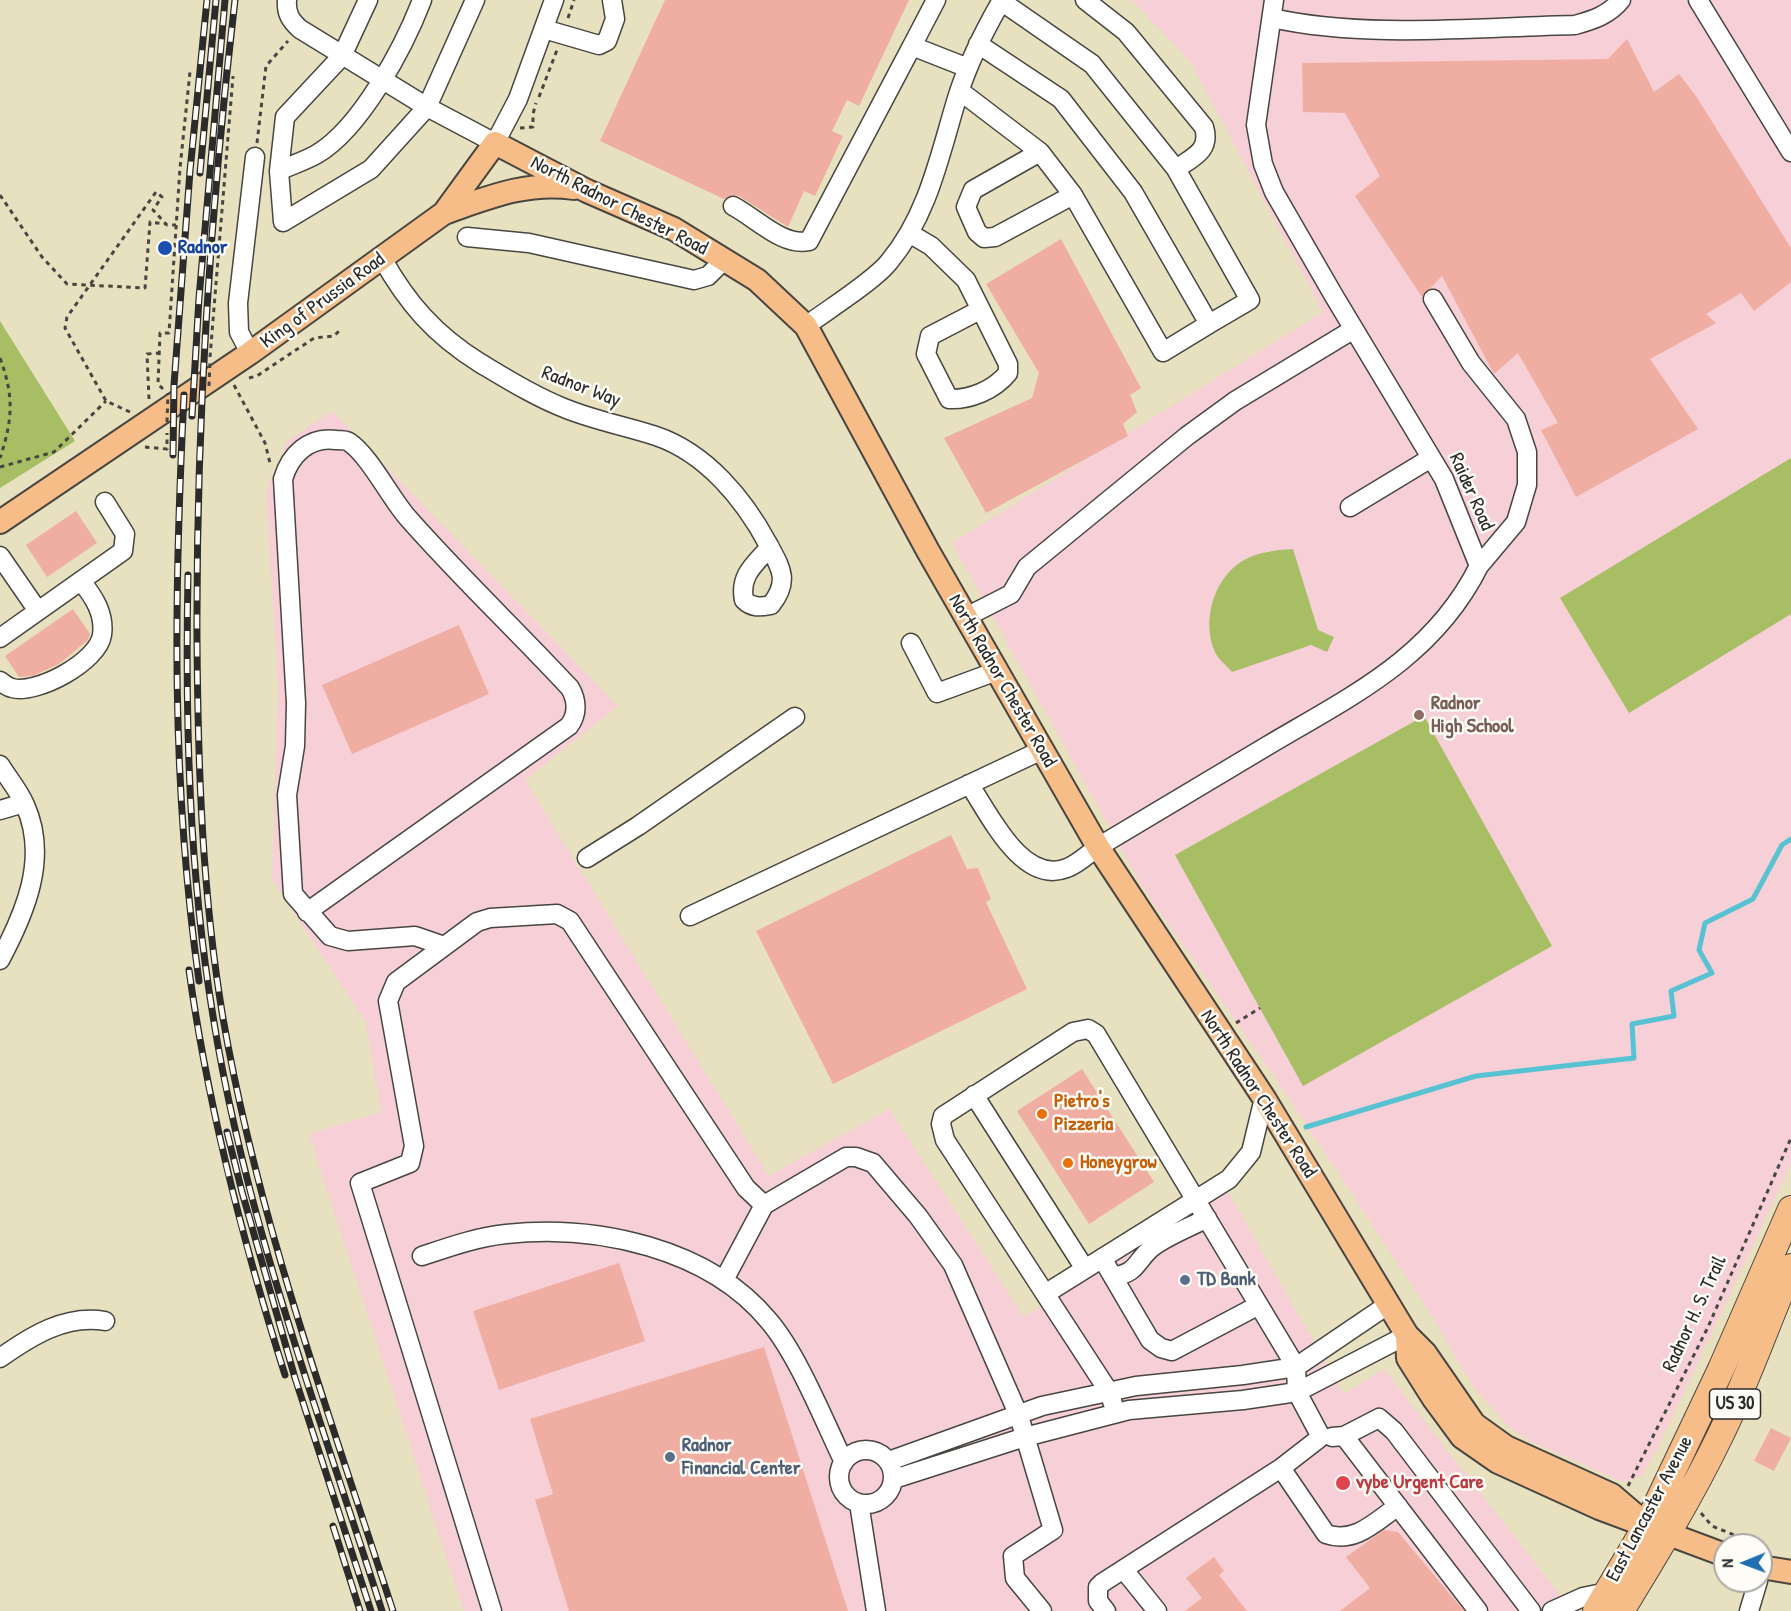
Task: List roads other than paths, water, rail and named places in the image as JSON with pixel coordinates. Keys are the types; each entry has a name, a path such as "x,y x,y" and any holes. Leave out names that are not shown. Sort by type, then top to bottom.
{"highway":[{"name":"East Lancaster Avenue","path":"1618,1606 1657,1530 1721,1369 1791,1209"},
{"name":"East Lancaster Avenue","path":"1657,1530 1725,1426 1791,1267"}],"main road":[{"name":"North Radnor Chester Road","path":"495,143 587,191 674,229 757,280 806,326 996,672 1098,847 1264,1098 1407,1335 1425,1353 1474,1424 1506,1447 1620,1500 1657,1530"},
{"name":"King of Prussia Road","path":"0,522 250,353 444,213 495,143"},
{"path":"444,213 533,185 587,191"},
{"name":"North Radnor Chester Road","path":"1407,1335 1408,1358 1462,1437 1513,1470 1599,1508 1713,1551"},
{"path":"1773,1569 1791,1572"}],"street":[{"path":"287,0 286,10 291,21 300,29 426,107 495,143"},
{"path":"368,0 342,56 285,117 279,171 283,222 371,169 426,107 475,0"},
{"path":"279,171 318,153 345,129 383,80 422,0"},
{"name":"King of Prussia Road","path":"495,143 518,99 554,0"},
{"path":"544,28 599,45 607,41 615,19 612,0"},
{"path":"733,206 757,219 777,235 797,244 809,242 936,0"},
{"path":"1085,0 1126,32 1204,127 1207,139 1204,150 1176,169"},
{"name":"Raider Road","path":"1274,0 1256,125 1263,164 1274,192 1444,479 1479,566"},
{"path":"1272,18 1302,25 1352,29 1575,26 1596,20 1614,9 1621,0"},
{"path":"1698,0 1791,152"},
{"path":"806,326 888,264 909,233 934,181 960,91 968,68 1001,1 1092,64 1176,169 1250,300 1163,352 1073,195 1040,152 960,91"},
{"path":"978,44 1061,99 1133,192 1209,324"},
{"path":"912,46 968,68"},
{"path":"1040,152 973,190 966,207 977,232 984,238 995,237 1073,195"},
{"path":"250,353 239,332 238,303 255,157"},
{"path":"909,233 948,260 966,280 1008,364 1008,373 1002,380 967,400 949,399 926,354 930,336 980,310"},
{"path":"467,237 529,243 694,280 708,276 724,260"},
{"name":"Radnor Way","path":"382,258 401,292 433,328 477,361 526,390 563,408 658,436 689,453 722,480 737,496 756,521 770,547"},
{"path":"969,784 1021,859 1043,870 1066,869 1098,847 1381,678 1431,638 1464,597 1479,566 1516,522 1527,485 1527,452 1516,419 1471,363 1432,299"},
{"path":"966,617 1011,594 1028,567 1187,436 1272,376 1354,329"},
{"path":"307,912 569,726 576,711 575,697 570,687 408,518 360,452 348,441 329,439 310,443 293,456 285,472 282,500 296,703 296,746 289,774 287,824 293,894 307,912 330,936 348,941 415,936 444,946"},
{"path":"1350,507 1431,458"},
{"path":"0,638 123,551 125,534 105,502"},
{"path":"0,555 7,579 38,611"},
{"path":"0,681 10,688 24,690 74,671 98,647 102,636 102,620 96,600 81,581"},
{"path":"911,643 937,693 996,672"},
{"path":"587,858 638,826 795,717"},
{"path":"690,916 1042,750"},
{"path":"0,765 24,803 31,822 34,851 32,886 25,911 0,960"},
{"path":"0,810 24,803"},
{"path":"492,1611 360,1183 410,1163 414,1146 387,1001 396,982 477,922 490,918 557,914 570,921 746,1188 764,1205"},
{"path":"1116,1413 1109,1392 945,1140 941,1124 943,1116 974,1095 1073,1032 1088,1029 1096,1034 1296,1367 1297,1392 1321,1437"},
{"path":"974,1095 1085,1269"},
{"path":"1045,1294 1229,1179 1246,1159 1257,1131 1264,1098"},
{"path":"724,1280 764,1205 846,1157 856,1157 873,1163 918,1216 953,1264 1019,1416 1053,1530 1013,1556 1015,1578 1042,1611"},
{"path":"1113,1277 1129,1273 1140,1264 1149,1250 1207,1218"},
{"path":"422,1256 505,1234 576,1233 642,1245 696,1266 724,1280 745,1296 770,1322 780,1336 844,1462"},
{"path":"1102,1258 1150,1340 1161,1348 1172,1350 1259,1305"},
{"path":"889,1461 1042,1406 1109,1392 1296,1367 1389,1304"},
{"path":"0,1358 62,1322 92,1318 105,1321"},
{"path":"894,1479 1025,1437 1116,1413 1297,1392 1407,1335"},
{"path":"1106,1611 1098,1602 1096,1591 1102,1583 1281,1468 1321,1437 1344,1436 1379,1418 1394,1431 1531,1611"},
{"path":"976,1431 982,1452"},
{"path":"1344,1436 1478,1611"},
{"path":"930,1446 936,1466"},
{"path":"867,1450 876,1451 889,1461 894,1479 890,1491 877,1503 859,1503 845,1494 841,1487 839,1478 844,1462 850,1455 867,1450"},
{"path":"1281,1468 1326,1534 1338,1538 1350,1538 1398,1506"},
{"path":"859,1503 876,1611"},
{"path":"1124,1570 1157,1611"},
{"path":"1749,1611 1753,1593"},
{"path":"1552,1611 1583,1597 1618,1606"}],"waterway":[{"path":"1306,1127 1476,1076 1634,1058 1632,1024 1674,1016 1671,991 1712,973 1699,950 1705,923 1753,899 1782,845 1791,839"}],"railway":[{"path":"173,455 174,385 190,171 207,0"},
{"path":"200,173 216,0"},
{"path":"192,416 199,298 225,0"},
{"path":"235,0 218,160 206,320 199,480 197,561 199,735 202,830 210,924 223,1018 255,1169 298,1318 393,1611"},
{"path":"184,395 178,543 177,688 183,834 199,981"},
{"path":"188,575 188,741 194,851 205,961 227,1092 244,1167 286,1316 382,1611"},
{"path":"189,970 206,1073 228,1174 285,1375"},
{"path":"227,1132 295,1378 371,1611"},
{"path":"333,1526 360,1611"}],"place":[{"name":"Radnor","path":"165,248"},
{"name":"Radnor High School","path":"1419,715"},
{"name":"Pietro's Pizzeria","path":"1042,1114"},
{"name":"Honeygrow","path":"1068,1163"},
{"name":"TD Bank","path":"1185,1280"},
{"name":"Radnor Financial Center","path":"670,1457"},
{"name":"vybe Urgent Care","path":"1343,1483"}]}
